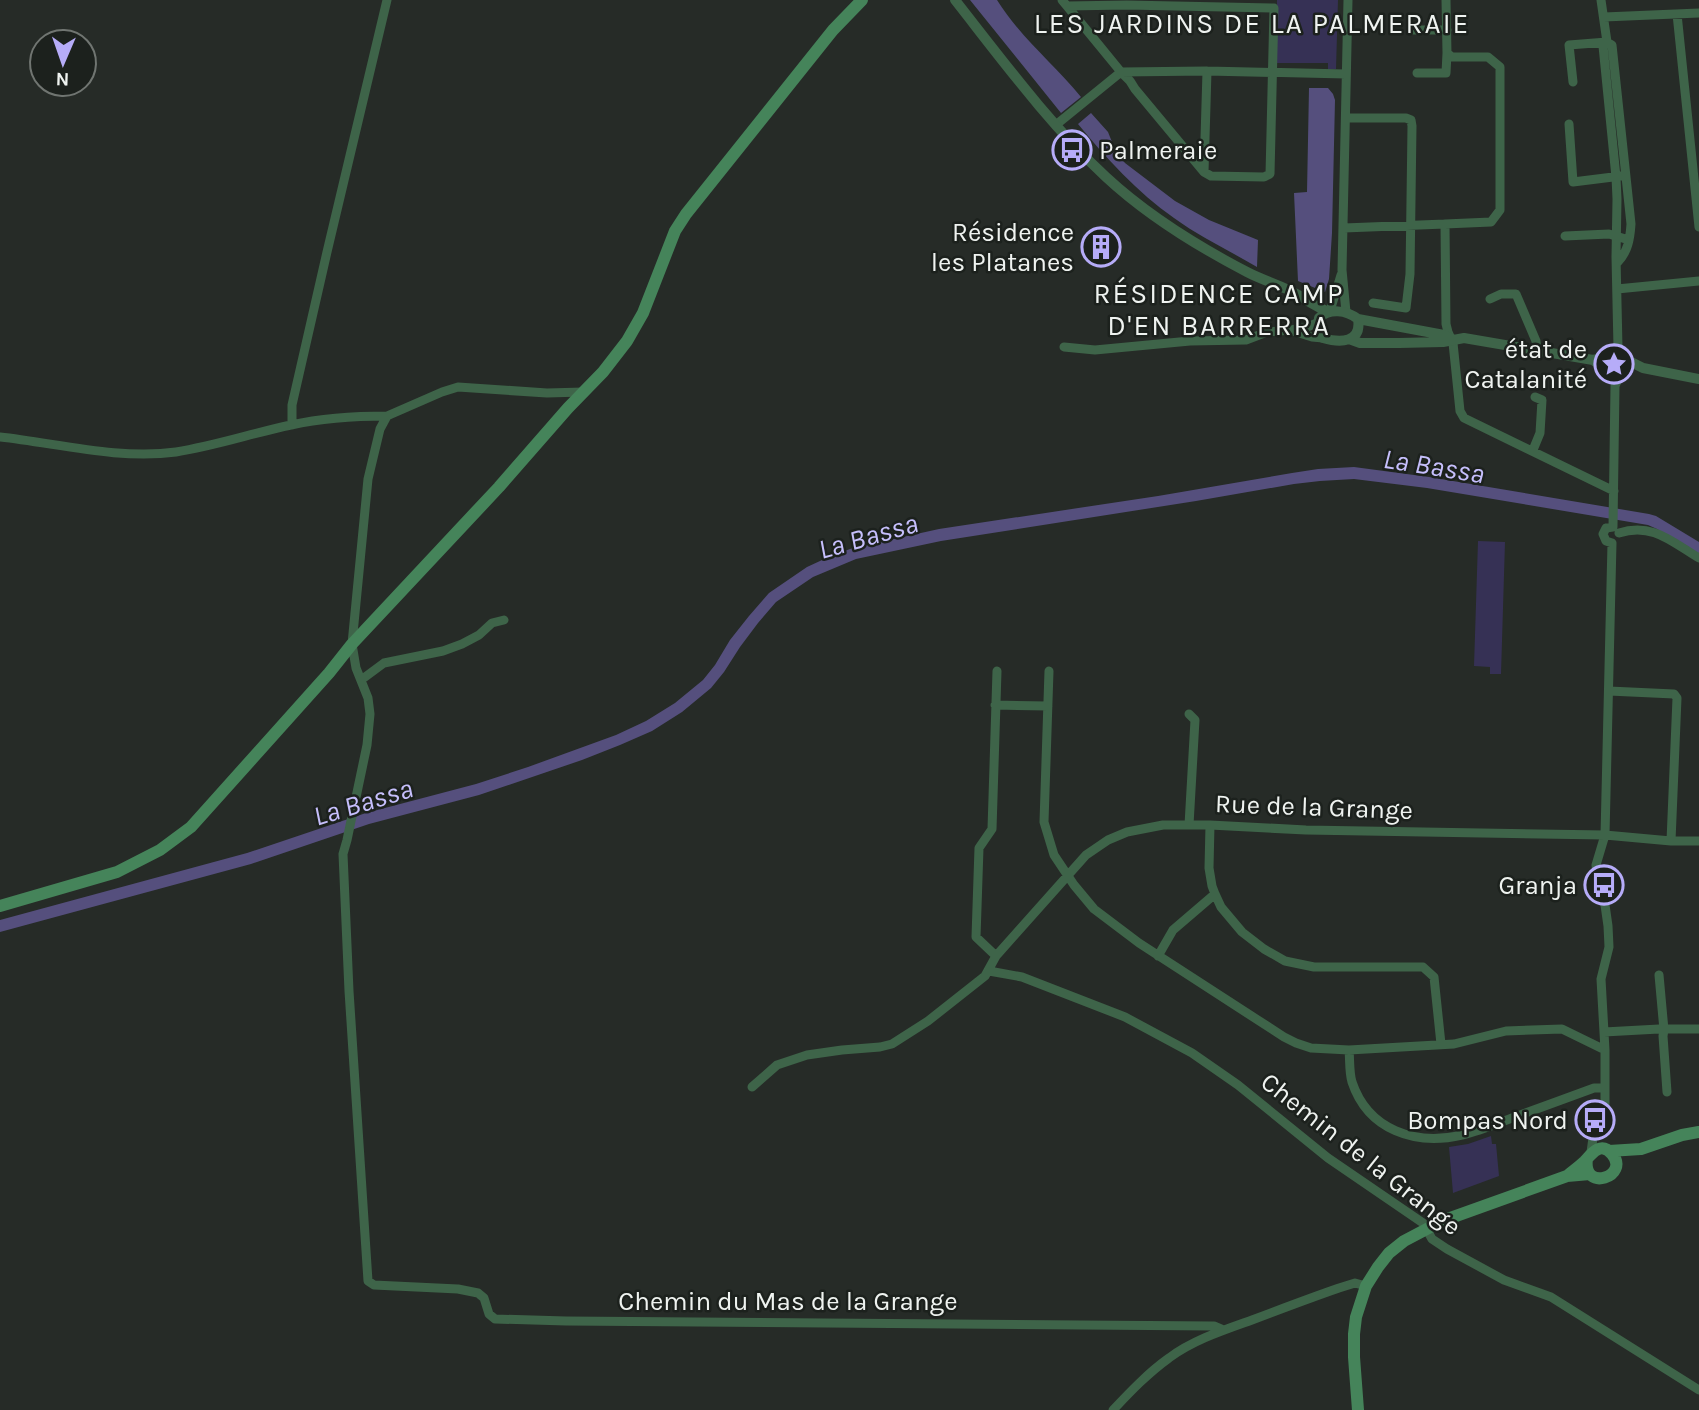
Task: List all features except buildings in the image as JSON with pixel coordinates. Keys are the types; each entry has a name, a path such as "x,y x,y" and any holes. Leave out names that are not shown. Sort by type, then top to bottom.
{"main road":[{"path":"0,906 117,872 160,850 191,827 352,644 603,372 627,341 643,313 675,231 686,214 833,30 862,0"},
{"path":"1682,1135 1699,1125"},
{"path":"1358,1410 1354,1357 1356,1317 1366,1286 1389,1253 1404,1241 1442,1221 1567,1175 1598,1153 1641,1149 1699,1132"},
{"path":"1567,1175 1590,1174 1604,1179 1612,1174 1616,1165 1641,1149"},
{"path":"1598,1153 1613,1155 1616,1165"},
{"path":"1590,1174 1587,1168 1598,1153"}],"street":[{"path":"292,425 292,405 387,0"},
{"path":"954,0 1025,89 1107,177 1190,241 1260,279 1300,296 1323,316"},
{"path":"1346,312 1342,270 1348,0"},
{"path":"1417,73 1446,73 1446,0"},
{"path":"1601,0 1607,42"},
{"path":"1065,3 1274,4 1270,174 1265,177 1211,176 1204,172 1065,3"},
{"path":"1604,17 1699,13"},
{"path":"1677,14 1699,227"},
{"path":"1411,30 1447,30"},
{"path":"1573,82 1569,45 1607,42 1612,45 1621,176 1631,224 1624,256 1617,263"},
{"path":"1344,228 1491,222 1500,210 1500,67 1488,57 1452,57 1447,53"},
{"path":"1056,124 1121,72 1207,71 1346,75"},
{"path":"1204,172 1207,71"},
{"path":"1346,118 1411,120 1410,274 1406,308 1373,303"},
{"path":"1569,124 1573,182 1621,176"},
{"path":"1612,543 1617,540 1614,505 1618,289 1616,237 1621,176"},
{"path":"1445,224 1446,324 1452,339 1460,411 1464,418 1614,491"},
{"path":"1564,236 1609,234 1629,240"},
{"path":"1323,338 1320,333 1323,316 1342,270"},
{"path":"1618,289 1699,282"},
{"path":"1490,299 1501,293 1517,295 1536,341 1537,350"},
{"path":"1064,347 1096,350 1190,341 1246,340 1267,332 1307,327 1323,316 1346,312 1358,319 1444,335 1452,339"},
{"path":"1349,339 1358,331 1358,319"},
{"path":"1399,343 1400,327"},
{"path":"1291,330 1312,337 1360,342 1443,342 1464,338 1699,379"},
{"path":"0,437 94,451 175,452 292,425 351,416 387,416 458,387 547,393 583,392"},
{"path":"1533,450 1540,433 1542,400 1535,397"},
{"path":"387,416 380,429 368,479 352,644 361,680 384,663 443,651 478,635 492,623 504,620"},
{"path":"1612,543 1606,541 1603,534 1606,528 1644,529 1658,534 1699,558"},
{"path":"1598,1153 1598,1126 1605,1104 1601,979 1609,947 1605,905 1599,890 1596,865 1605,835 1612,543"},
{"path":"996,957 976,937 979,848 992,829 997,671"},
{"path":"1049,671 1044,822 1054,855 1094,909 1158,956 1284,1037 1311,1048 1349,1050 1454,1044 1506,1031 1562,1029 1605,1050"},
{"name":"Chemin du Mas de la Grange","path":"361,680 368,698 370,714 367,745 343,854 368,1281 374,1285 458,1289 478,1293 484,1298 489,1314 495,1319 1214,1326 1222,1331"},
{"path":"1609,691 1674,694 1677,698 1671,841"},
{"path":"995,705 1048,706"},
{"path":"1189,714 1195,720 1189,825"},
{"name":"Rue de la Grange","path":"989,971 996,957 1086,855 1108,840 1127,832 1163,825 1605,835 1699,841"},
{"path":"1210,825 1209,868 1212,886 1221,907 1242,932 1284,961 1314,967 1423,967 1434,976 1441,1044"},
{"path":"1158,956 1173,930 1215,894"},
{"path":"752,1087 777,1065 807,1055 892,1044 928,1021 989,971"},
{"name":"Chemin de la Grange","path":"989,971 1022,977 1125,1017 1192,1053 1238,1085 1328,1158 1423,1223 1432,1239 1447,1250 1504,1280 1552,1297 1699,1390"},
{"path":"1659,975 1667,1092"},
{"path":"1604,1032 1699,1029"},
{"path":"1349,1050 1352,1080 1364,1108 1383,1125 1420,1137 1441,1138 1475,1132 1594,1088 1605,1088"},
{"path":"1113,1410 1134,1387 1171,1356 1222,1331 1355,1283 1366,1286"}],"shaded area":[{"path":"970,0 997,0 1016,26 1081,97 1061,113"},
{"path":"1277,0 1338,0 1336,69 1328,70 1328,63 1276,63"},
{"path":"1309,88 1328,88 1335,100 1332,233 1329,279 1325,292 1298,281 1294,193 1307,192"},
{"path":"1091,113 1108,132 1116,152 1125,163 1175,201 1209,220 1258,240 1257,267 1184,225 1135,186 1078,124"},
{"path":"1354,467 1649,514 1699,542 1699,554 1648,525 1427,488 1354,479 1294,484 941,541 856,559 813,577 776,602 711,688 682,712 652,731 620,745 479,795 369,824 251,864 0,932 0,920 247,853 366,813 476,784 616,735 675,703 703,680 730,640 769,593 807,567 853,548 939,529 1318,469"},
{"path":"1478,541 1505,542 1501,674 1490,674 1490,667 1474,666"},
{"path":"1491,1136 1492,1144 1496,1144 1499,1176 1453,1193 1449,1147"}],"place":[{"name":"Palmeraie","path":"1072,150"},
{"name":"Résidence les Platanes","path":"1101,247"},
{"name":"état de Catalanité","path":"1614,364"},
{"name":"Granja","path":"1604,885"},
{"name":"Bompas Nord","path":"1595,1120"}],"district":[{"name":"LES JARDINS DE LA PALMERAIE","path":"1252,23"},
{"name":"RÉSIDENCE CAMP D'EN BARRERRA","path":"1219,309"}],"water label":[{"name":"La Bassa","path":"1434,466"},
{"name":"La Bassa","path":"868,536"},
{"name":"La Bassa","path":"363,802"}]}
